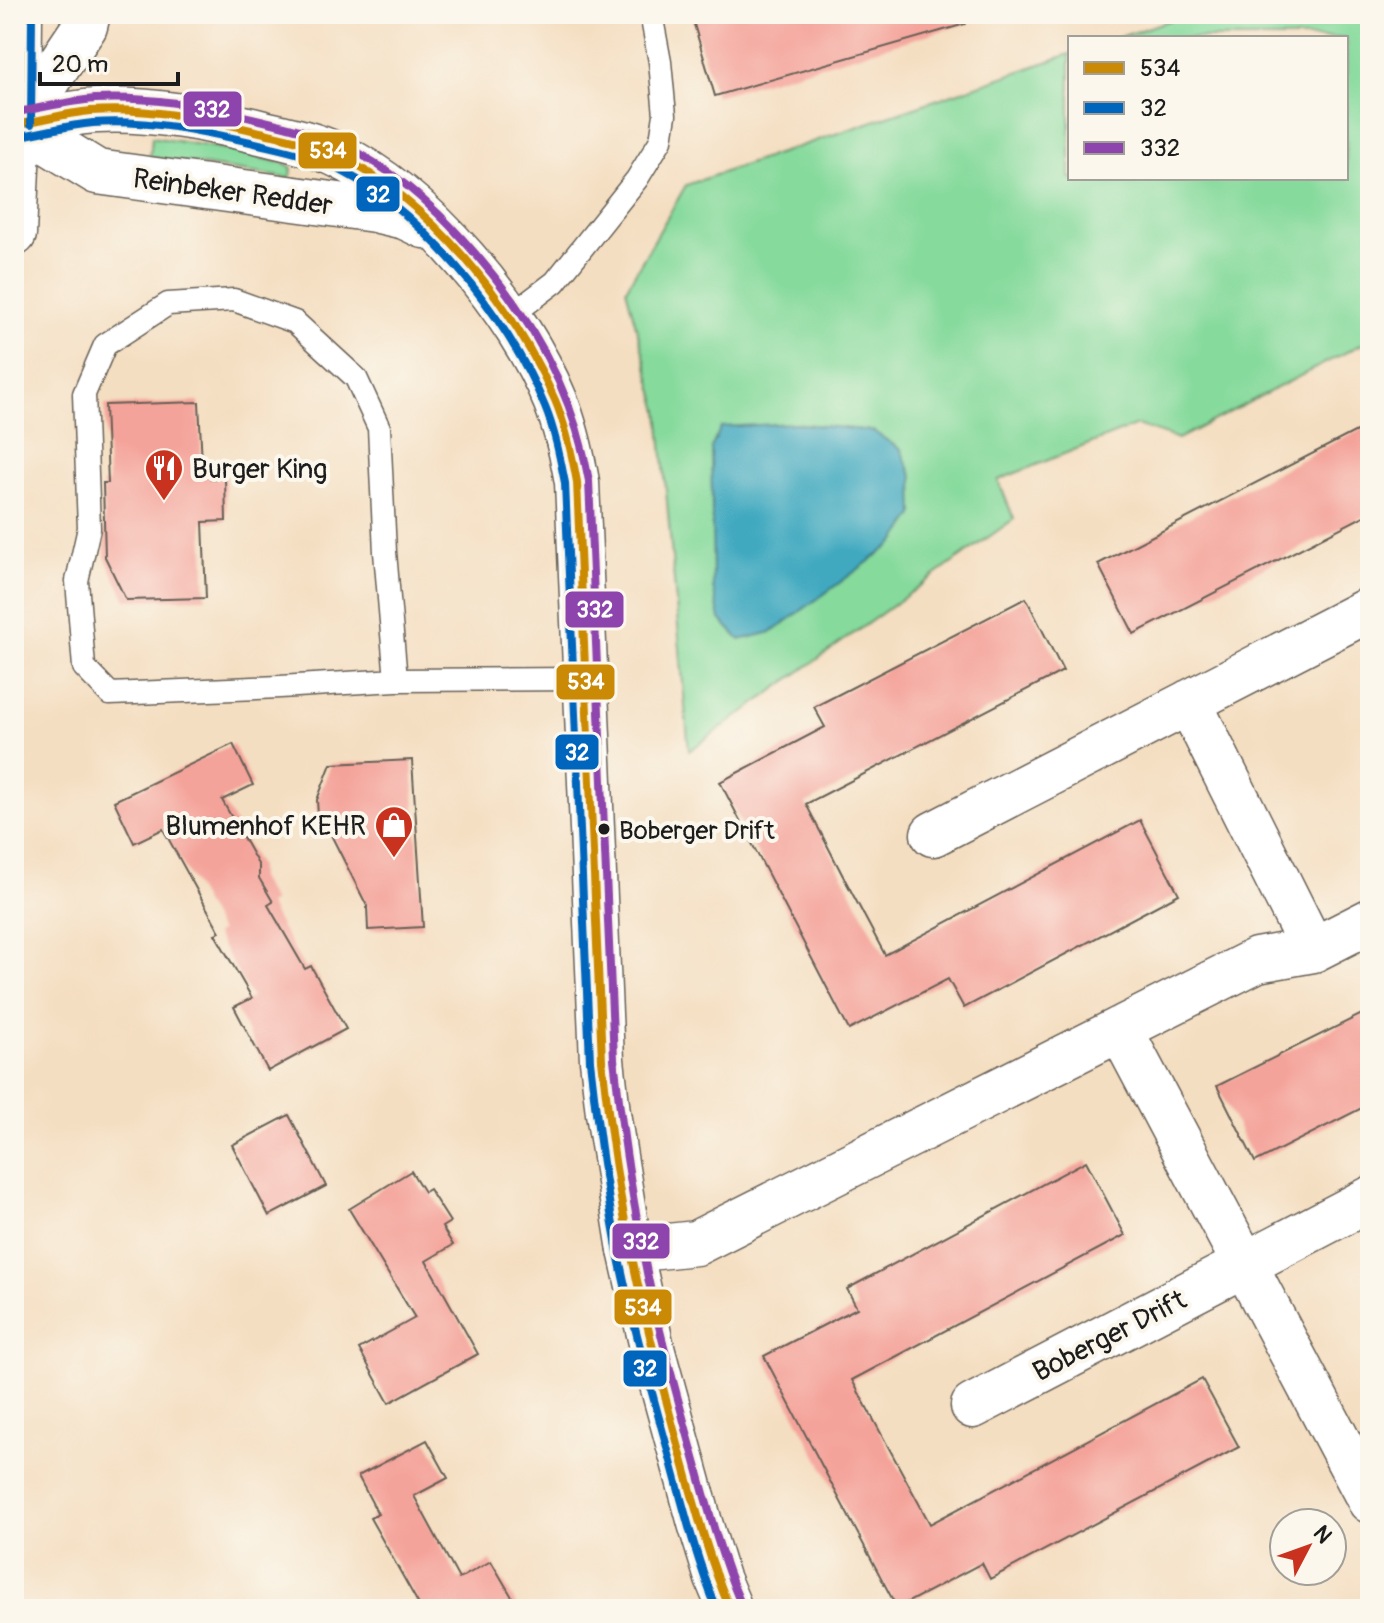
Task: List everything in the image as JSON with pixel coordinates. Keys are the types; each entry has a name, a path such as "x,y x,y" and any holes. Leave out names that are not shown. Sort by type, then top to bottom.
{"street":[{"path":"14,234 20,14"},
{"path":"16,124 85,26 88,14"},
{"name":"Reinbeker Redder","path":"16,124 96,111 153,113 213,121 303,142 335,154 368,172 399,195 451,245 509,317 539,365 556,401 569,440 577,482 602,1060 616,1171 653,1352 696,1509 730,1609"},
{"name":"Reinbeker Redder","path":"16,124 97,172 375,210 417,222 451,245"},
{"path":"933,834 1370,609"},
{"path":"1189,702 1313,950"},
{"path":"630,1250 696,1243 1257,960 1313,950 1370,921"},
{"path":"1120,1029 1370,1501"},
{"name":"Boberger Drift","path":"973,1406 1370,1199"}],"lane":[{"path":"509,317 555,282 637,179 661,140 665,115 651,14"},
{"path":"396,680 379,428 356,378 295,322 234,300 168,304 105,345 84,394 89,528 77,581 84,667 110,694 396,680 586,679"}],"green space":[{"path":"1188,14 1370,14 1370,340 1178,439 1137,425 998,480 1014,519 689,751 659,411 626,289 686,185 1068,55 1068,180 1348,180 1348,36 1123,36","holes":["793,423 872,431 901,450"]},
{"path":"152,137 219,148 286,164 292,168 291,176 287,178 150,157"}],"water":[{"path":"793,423 873,431 901,450 913,477 914,515 894,543 772,632 740,640 720,619 713,588 711,448 721,427"}],"building":[{"path":"691,14 964,14 965,24 715,96"},
{"name":"Burger King","path":"199,402 202,464 210,463 211,479 225,478 226,521 203,522 206,598 126,600 105,557 103,483 108,483 105,405"},
{"path":"1370,424 1370,513 1134,634 1098,564"},
{"path":"1026,598 1063,671 806,804 843,876 885,955 1140,820 1179,894 964,1008 948,979 849,1030 720,782 825,727 814,707"},
{"path":"233,744 253,785 222,800 259,866 259,878 273,902 268,905 305,969 311,966 346,1029 268,1071 234,1007 252,998 215,934 220,932 163,829 134,843 114,801"},
{"path":"412,760 423,927 368,930 367,906 329,831 319,831 317,800 331,764"},
{"path":"1370,1010 1370,1104 1255,1162 1217,1086"},
{"path":"289,1115 326,1186 269,1216 232,1145"},
{"path":"1086,1161 1125,1235 852,1380 930,1524 1202,1379 1239,1447 990,1579 982,1563 897,1608 764,1356 857,1308 847,1289"},
{"path":"411,1171 424,1192 429,1189 450,1222 442,1227 453,1245 426,1261 478,1354 389,1403 359,1349 415,1318 349,1209"},
{"path":"427,1440 448,1478 414,1496 459,1579 491,1561 519,1609 407,1609 418,1603 370,1518 378,1514 358,1476"}],"transit line":[{"name":"534","path":"19,124 20,14"},
{"name":"32","path":"31,124 32,14"},
{"name":"332","path":"17,112 95,99 176,103 272,123 347,147 392,174 453,229 511,298 554,372 575,425 589,481 614,1059 626,1153 646,1270 663,1341 712,1521 741,1604"},
{"name":"534","path":"19,124 91,111 155,112 239,127 336,154 371,174 404,199 436,227 465,259 516,327 555,400 577,482 602,1060 614,1156 631,1252 658,1370 701,1526 730,1609"},
{"name":"32","path":"21,136 93,123 154,124 255,143 325,163 359,181 425,233 483,300 529,372 552,425 565,483 590,1061 606,1181 618,1253 641,1350 689,1529 717,1609"}],"place":[{"name":"Burger King","path":"164,502"},
{"name":"Boberger Drift","path":"604,829"},
{"name":"Blumenhof KEHR","path":"394,859"}]}
